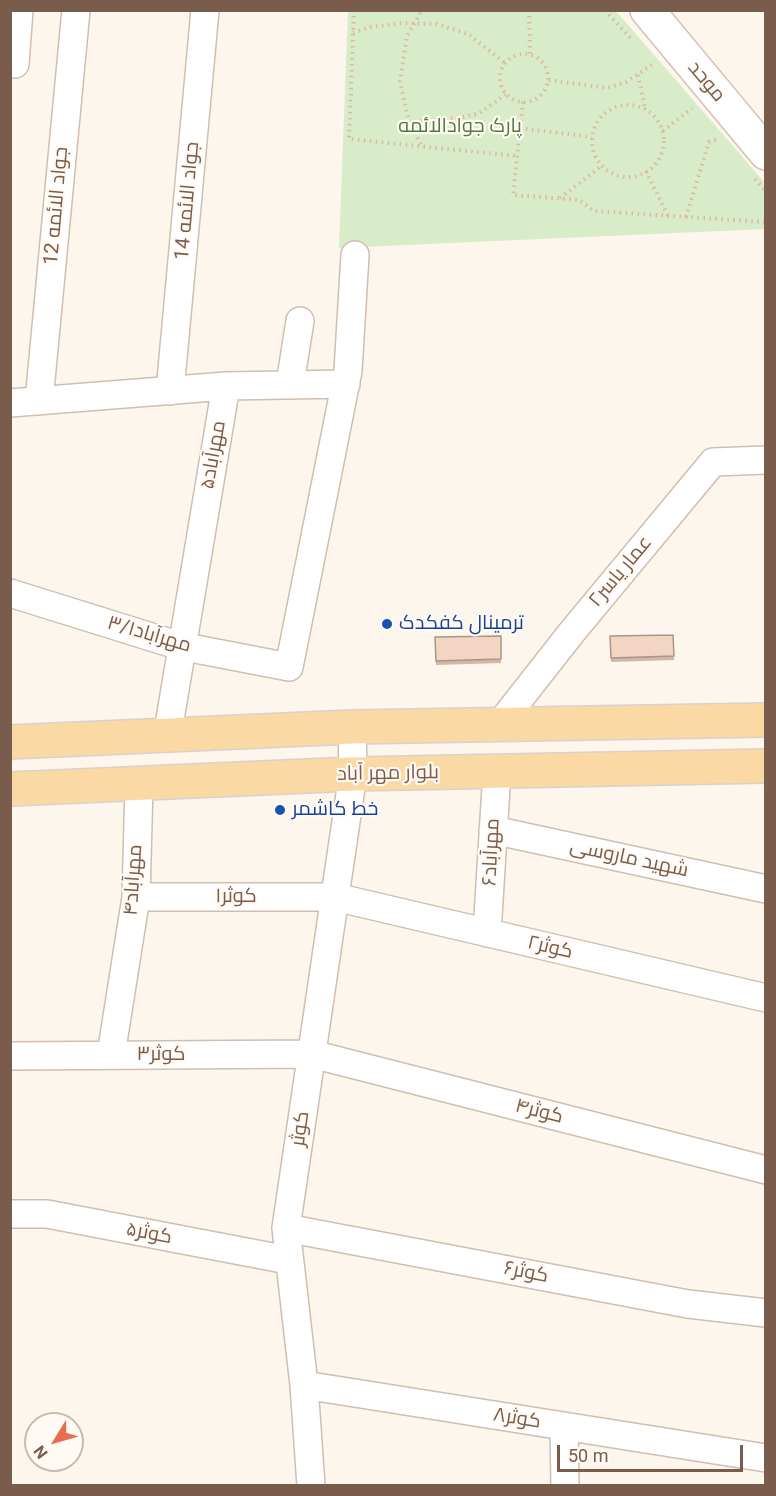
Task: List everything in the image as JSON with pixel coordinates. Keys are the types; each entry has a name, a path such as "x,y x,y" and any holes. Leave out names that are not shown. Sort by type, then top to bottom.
{"main road":[{"path":"10,742 352,728 765,720"},
{"name":"بلوار مهر آباد","path":"10,789 353,774 765,766"}],"street":[{"path":"15,64 19,10"},
{"name":"جواد الائمه 12","path":"39,401 76,10"},
{"name":"جواد الائمه 14","path":"170,391 205,10"},
{"name":"موحد","path":"647,10 765,153"},
{"path":"10,403 225,386 346,384 355,255"},
{"path":"290,384 300,321"},
{"name":"مهرآباد۳/۱","path":"10,593 180,646 289,668 346,384"},
{"name":"مهرآباد۵","path":"166,737 225,386"},
{"name":"عمار یاسر۲","path":"499,725 572,632 713,462 765,460"},
{"name":"کوثر","path":"311,1485 304,1385 286,1228 353,774 352,728"},
{"name":"مهرآباد۶","path":"487,933 496,771"},
{"name":"مهرآباد۴","path":"111,1055 136,897 139,785"},
{"name":"شهید ماروسی","path":"493,830 765,889"},
{"name":"کوثر۱","path":"136,897 335,897"},
{"name":"کوثر۲","path":"335,897 765,998"},
{"name":"کوثر۳","path":"10,1056 312,1054"},
{"name":"کوثر۴","path":"312,1054 765,1170"},
{"name":"کوثر۵","path":"10,1214 47,1214 288,1260"},
{"name":"کوثر۶","path":"286,1228 688,1304 765,1314"},
{"name":"کوثر۸","path":"304,1385 765,1458"},
{"path":"564,1426 565,1485"}],"path":[{"path":"354,10 349,139 517,156"},
{"path":"422,10 413,23 401,62 400,82 409,122 422,145"},
{"path":"529,10 530,54"},
{"path":"353,33 370,27 413,23 437,24 468,34 505,63"},
{"path":"530,54 546,67 549,80 543,94 530,102 523,102 506,94 500,79 505,63 516,55 530,54"},
{"path":"549,80 607,88 639,75 653,64"},
{"path":"639,75 645,109"},
{"path":"409,122 463,117 480,113 506,94"},
{"path":"523,102 513,195 579,200 594,211 765,222"},
{"path":"622,105 645,109 655,116 663,131 663,150 658,161 646,171 627,177 616,175 603,165 593,149 592,138 595,126 611,109 622,105"},
{"path":"663,131 692,108"},
{"path":"520,128 592,138"},
{"path":"686,217 709,142 719,139"},
{"path":"560,198 603,165"},
{"path":"646,171 668,216"}],"green space":[{"name":"پارک جوادالائمه","path":"348,11 616,11 765,183 765,229 339,248"}],"building":[{"path":"673,635 674,656 611,658 610,636"},
{"path":"501,636 501,659 436,661 435,637"}],"place":[{"name":"ترمینال کفکدک","path":"387,624"},
{"name":"خط کاشمر","path":"280,810"}]}
